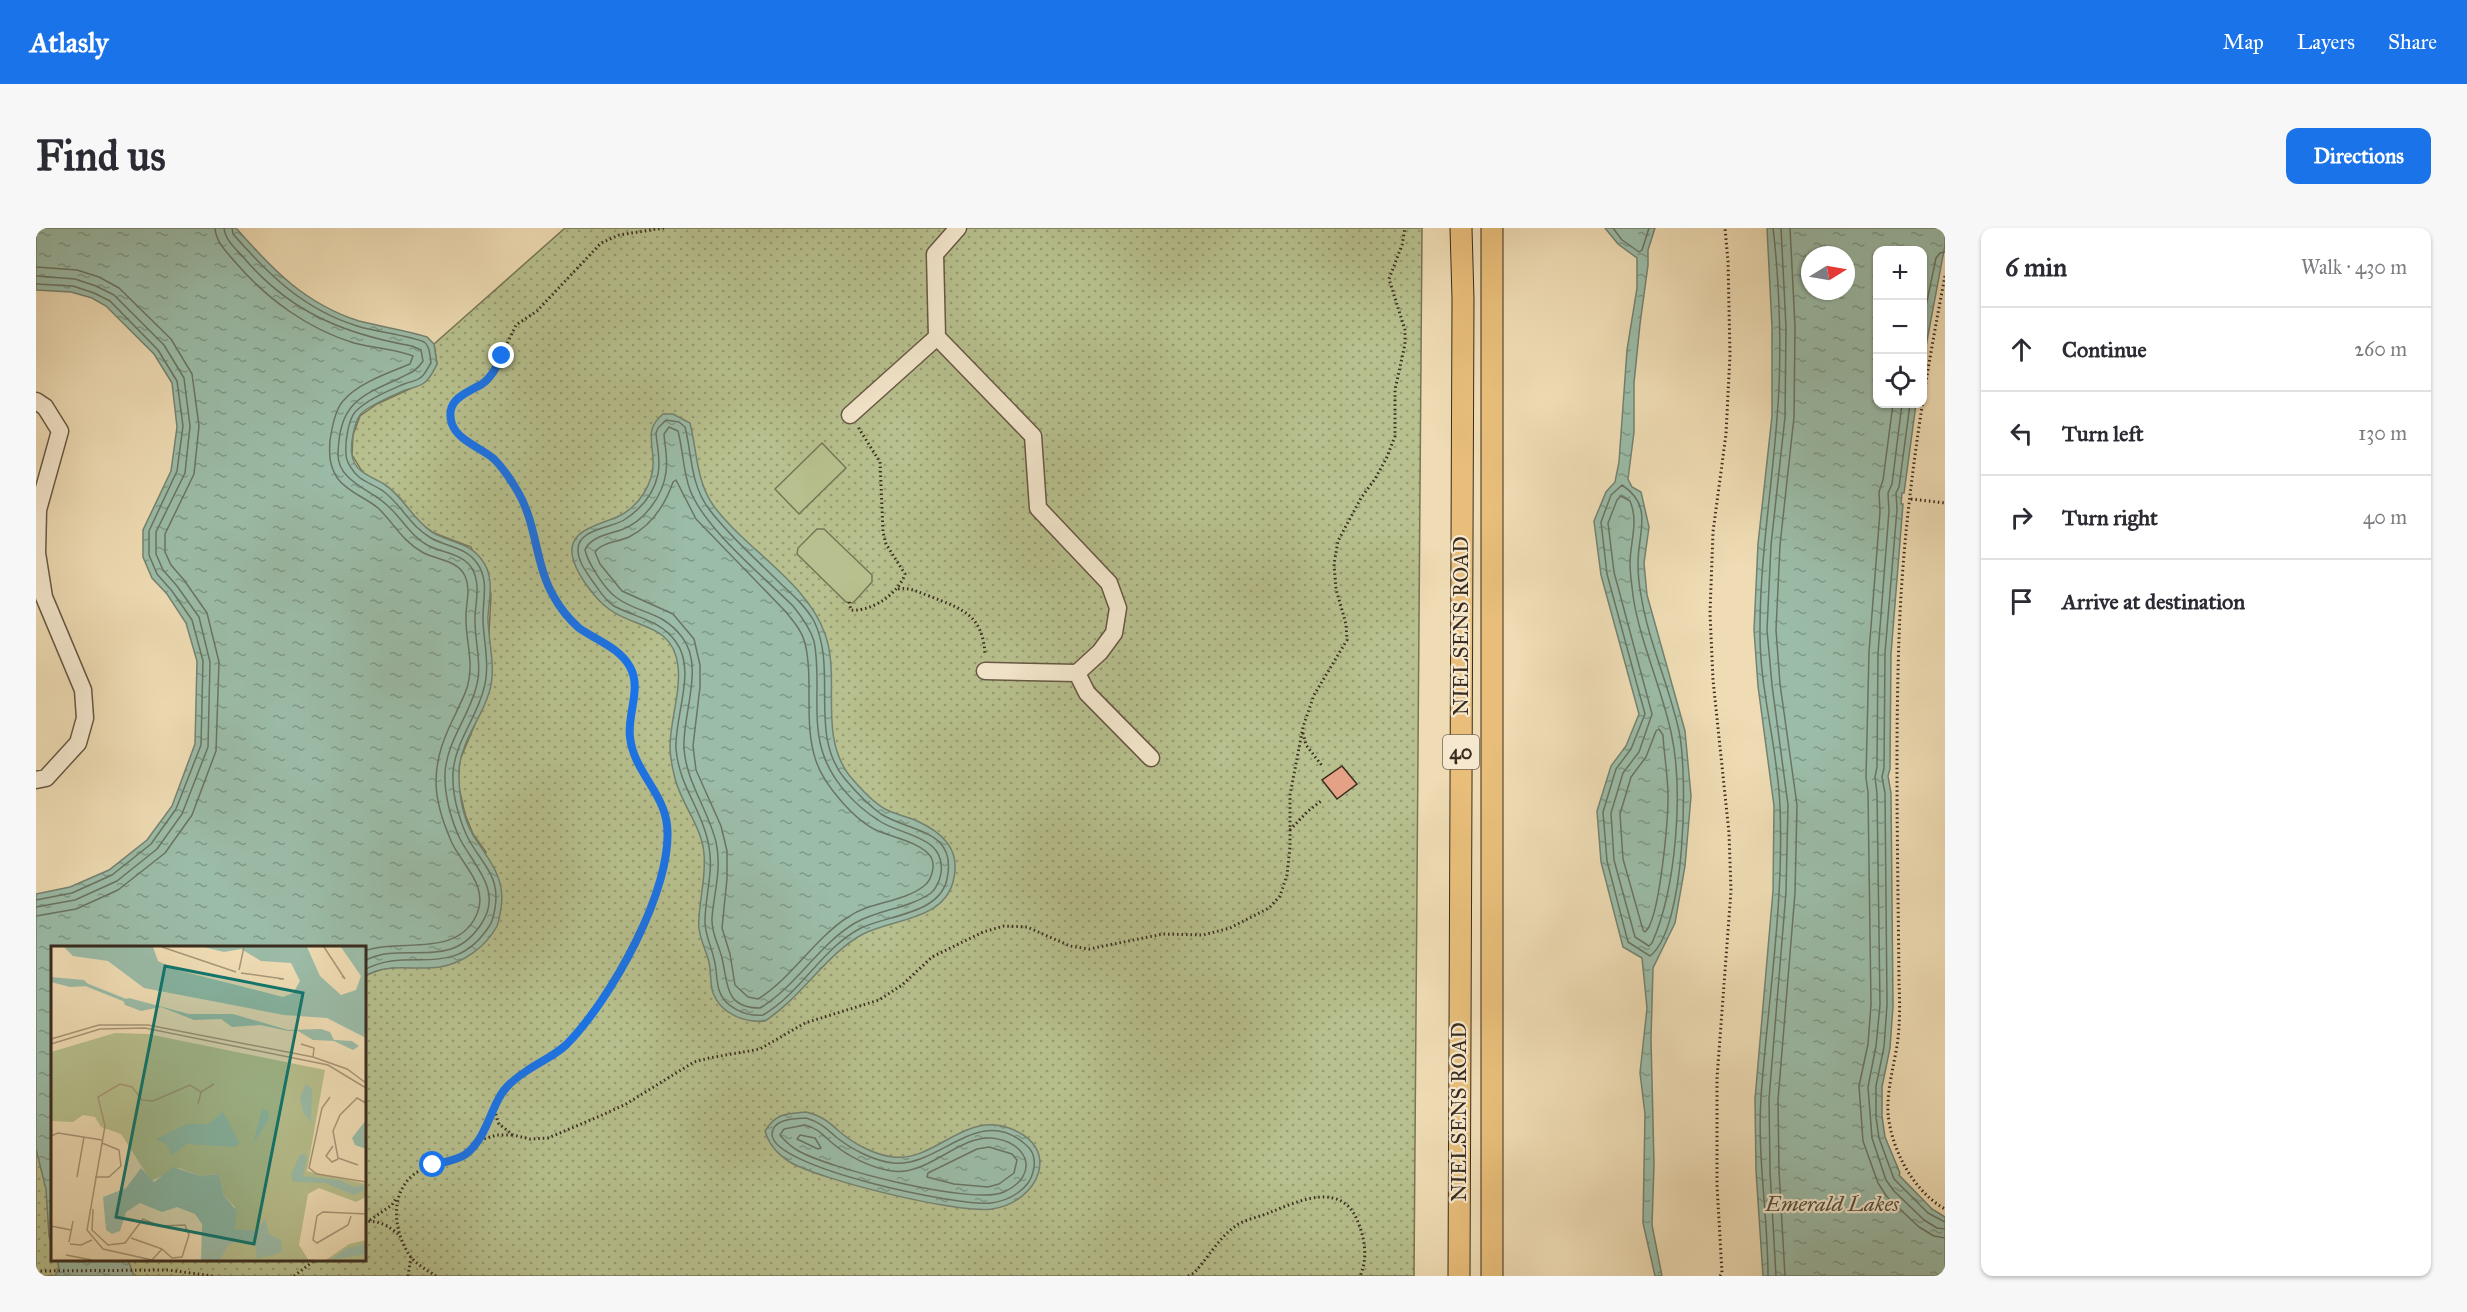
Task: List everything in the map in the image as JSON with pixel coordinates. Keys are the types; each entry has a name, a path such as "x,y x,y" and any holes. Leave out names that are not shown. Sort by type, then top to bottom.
{"main road":[{"name":"NIELSENS ROAD","path":"1459,1276 1464,299 1461,228"},
{"name":"NIELSENS ROAD","path":"1492,228 1492,1276"}],"street":[{"path":"958,228 935,254 937,337 1033,436 1038,508 1109,583 1118,608 1114,633 1100,652 1077,673 985,671"},
{"path":"850,415 937,337"},
{"path":"36,401 45,407 60,431 38,510 37,553 44,597 82,690 85,718 78,743 46,777 36,780"},
{"path":"1077,673 1087,693 1151,758"}],"path":[{"path":"366,1222 392,1204 405,1183 421,1169 464,1155 479,1140 499,1097 510,1084 565,1045 587,1019 613,980 653,905 666,851 667,823 658,800 636,761 630,737 634,681 631,668 623,657 565,615 552,595 530,519 520,496 505,472 492,457 461,436 452,424 452,408 459,396 483,384 494,372 516,326 537,311 601,243 619,236 664,228"},
{"path":"479,1140 497,1135 513,1135 530,1139 548,1138 626,1104 694,1062 760,1049 805,1023 879,1000 902,985 932,957 983,932 1004,926 1027,927 1070,946 1089,949 1163,934 1203,935 1230,928 1269,908 1280,896 1287,875 1290,795 1302,732 1314,696 1347,640 1346,624 1335,589 1334,564 1338,541 1387,457 1395,436 1395,390 1405,344 1405,330 1389,279 1402,245 1405,228"},
{"path":"1720,1276 1722,1273 1717,1185 1717,1078 1731,891 1729,833 1713,680 1710,613 1713,532 1726,434 1730,355 1725,228"},
{"path":"1945,276 1929,359 1911,500 1899,636 1897,776 1900,1001 1888,1113 1893,1138 1902,1160 1919,1186 1945,1209"},
{"path":"849,602 851,610 859,611 879,602 896,589 905,574 886,544 882,532 880,462 850,415"},
{"path":"1911,500 1945,503"},
{"path":"896,589 916,590 969,614 979,626 984,639 985,671"},
{"path":"1302,732 1306,745 1323,767"},
{"path":"1290,831 1307,812 1321,801"},
{"path":"494,1109 499,1124 513,1135"},
{"path":"400,1193 396,1211 400,1236 411,1257 436,1276"},
{"path":"1188,1276 1194,1274 1224,1236 1238,1224 1298,1200 1318,1197 1334,1198 1347,1205 1357,1219 1363,1236 1365,1253 1360,1276"},
{"path":"370,1221 392,1229 400,1236"},
{"path":"408,1276 411,1257"},
{"path":"294,1276 314,1261"},
{"path":"36,1271 138,1269 213,1276"}],"shaded area":[{"path":"565,228 1422,228 1414,1276 36,1276 36,1081 51,1082 51,1261 366,1261 366,976 382,969 410,966 439,967 486,852 473,834 465,814 458,783 460,760 475,724 489,634 491,594 471,547 434,533 418,522 400,498 385,485 363,473 352,455 353,435 360,416 377,404 425,382 437,364 434,344"},
{"path":"822,443 846,468 799,514 775,489"},
{"path":"817,529 824,529 872,575 872,582 853,603 846,602 797,554 798,548"}],"water":[{"path":"36,228 236,228 276,271 322,305 359,321 427,337 434,344 437,364 426,381 420,386 403,391 368,408 360,415 353,435 352,455 353,461 360,470 391,489 425,527 477,554 489,573 488,627 492,665 491,684 485,703 463,749 459,777 466,820 490,860 501,887 502,897 497,926 487,941 465,958 440,967 383,969 366,976 366,946 51,946 51,1243 46,1189 36,1149 36,894 70,887 109,870 147,840 172,806 195,744 197,661 186,623 167,594 152,578 143,557 143,530 171,471 177,427 172,383 154,354 106,306 92,298 71,292 36,290"},
{"path":"1605,228 1655,228 1648,250 1640,324 1634,383 1634,432 1628,479 1632,487 1641,492 1649,527 1644,563 1647,595 1685,731 1691,796 1685,866 1675,923 1653,968 1652,1225 1662,1276 1655,1276 1643,1223 1645,1114 1640,1073 1647,1008 1642,958 1623,947 1601,862 1597,811 1611,766 1626,746 1639,714 1601,575 1594,521 1606,492 1615,482 1619,462 1627,350 1637,288 1637,258 1618,244"},
{"name":"Emerald Lakes","path":"1767,228 1945,228 1945,245 1927,341 1927,246 1873,246 1873,408 1915,408 1904,493 1902,493 1891,654 1890,769 1888,776 1891,793 1893,1006 1890,1048 1882,1087 1882,1116 1885,1137 1899,1175 1932,1209 1945,1217 1945,1276 1763,1276 1756,1171 1755,1099 1773,891 1774,806 1758,686 1754,630 1758,544 1772,416 1772,327"},
{"path":"663,414 673,414 690,423 703,486 713,505 741,536 790,582 816,615 825,634 829,651 834,742 849,775 880,806 934,830 948,843 955,860 953,882 947,895 939,904 916,917 875,929 850,942 825,964 791,1000 765,1021 734,1016 722,1007 712,989 709,962 700,935 699,924 704,854 699,833 677,784 670,754 670,737 679,676 675,652 661,634 619,615 599,600 588,588 580,574 572,552 573,543 584,531 625,513 642,497 652,472 652,429"},
{"path":"806,1112 825,1120 858,1145 893,1157 908,1157 922,1152 977,1126 993,1125 1009,1128 1026,1137 1036,1148 1040,1160 1038,1173 1032,1185 1022,1196 992,1209 950,1206 858,1186 829,1178 790,1162 771,1145 765,1131 773,1121 787,1114"},
{"path":"57,1261 128,1261 134,1276 55,1276 59,1268"}],"building":[{"path":"1342,766 1357,784 1337,799 1322,780"}],"route":[{"path":"433,1165 464,1155 473,1148 499,1097 510,1084 528,1070 550,1058 565,1045 598,1004 640,933 653,905 666,851 667,823 658,800 636,761 630,737 634,692 631,668 623,657 565,615 552,595 530,519 520,496 505,472 492,457 461,436 452,424 452,408 459,396 483,384 494,372 502,356"}]}
